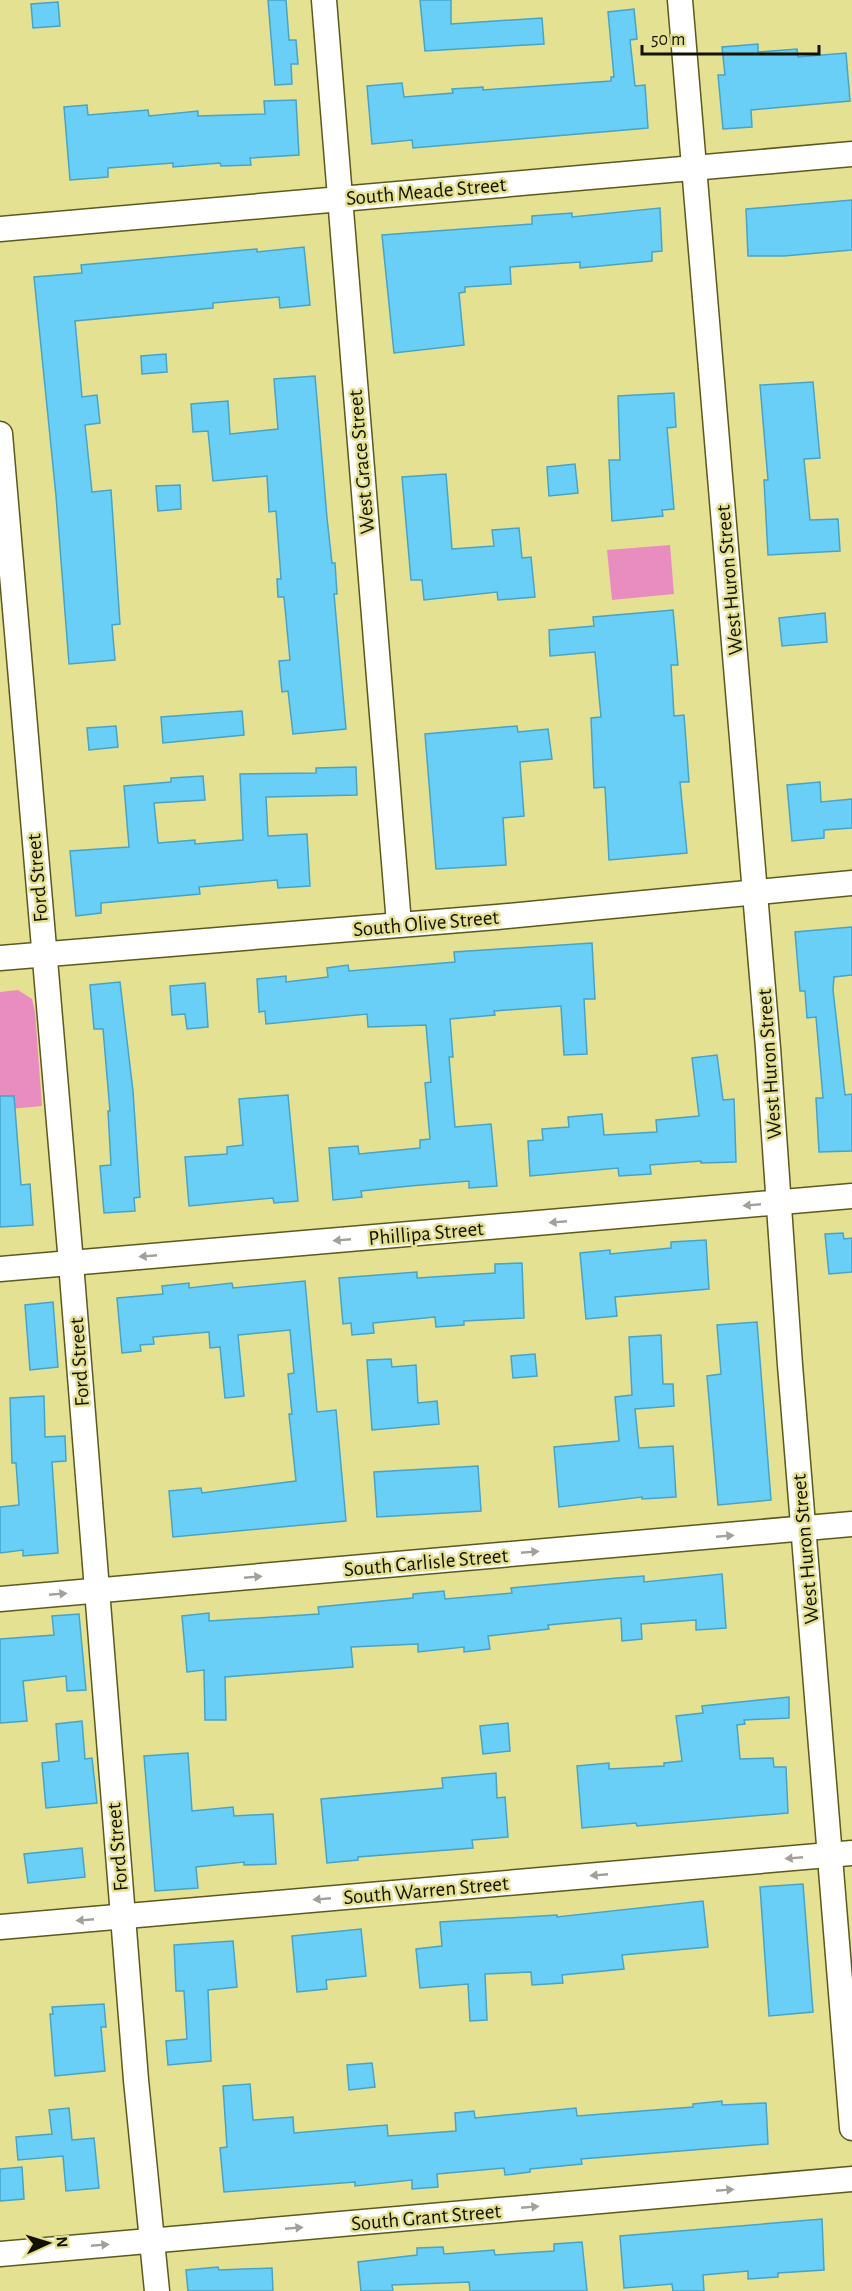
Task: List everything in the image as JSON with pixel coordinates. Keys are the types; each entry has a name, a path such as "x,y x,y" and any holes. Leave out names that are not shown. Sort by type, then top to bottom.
{"street":[{"name":"West Grace Street","path":"324,0 399,924"},
{"name":"West Huron Street","path":"680,0 754,892 803,1529 841,1854 852,2128"},
{"name":"South Meade Street","path":"0,229 852,154"},
{"name":"Ford Street","path":"0,434 98,1590 141,2145 157,2291"},
{"name":"South Olive Street","path":"0,958 852,884"},
{"name":"Phillipa Street","path":"0,1269 852,1196"},
{"name":"South Carlisle Street","path":"0,1599 852,1524"},
{"name":"South Warren Street","path":"0,1927 841,1854"},
{"name":"South Grant Street","path":"0,2254 852,2179"}],"shaded area":[{"path":"670,545 674,594 612,600 607,550"},
{"path":"18,990 32,999 35,1012 42,1106 0,1110 0,992"}],"building":[{"path":"268,0 286,0 289,40 296,40 298,64 291,64 292,84 275,85"},
{"path":"420,0 451,0 451,24 542,18 544,44 425,51"},
{"path":"58,2 60,26 33,28 31,4"},
{"path":"634,9 637,39 630,40 635,86 645,85 648,128 413,148 412,140 372,144 367,86 402,83 404,97 453,93 452,89 483,87 483,90 611,81 611,77 614,77 608,12"},
{"path":"758,44 758,52 797,49 798,57 846,53 850,101 751,110 752,127 723,129 718,75 725,75 722,47"},
{"path":"296,100 299,155 250,158 251,165 221,166 220,163 173,167 173,163 108,168 108,177 70,180 64,107 87,105 88,115 148,110 149,116 198,111 198,116 265,114 264,101"},
{"path":"852,200 852,250 784,256 748,256 746,209"},
{"path":"660,208 662,251 652,252 652,261 580,268 580,262 510,267 511,284 465,287 465,292 459,293 464,345 394,353 382,235 532,224 532,216 572,213 572,217"},
{"path":"304,247 310,305 280,308 279,297 213,303 213,308 75,321 82,397 97,395 100,423 85,425 92,492 111,490 120,624 112,625 115,660 69,664 56,496 34,277 82,273 81,265"},
{"path":"166,354 167,372 142,374 141,356"},
{"path":"315,376 327,518 332,563 335,563 337,594 334,594 346,729 293,734 288,691 282,692 279,661 290,660 284,597 278,597 277,579 281,579 276,511 269,512 267,476 213,481 208,431 193,432 191,404 228,401 230,434 278,429 274,379"},
{"path":"813,382 820,458 804,459 810,520 838,519 840,551 768,555 764,480 768,480 760,385"},
{"path":"674,393 676,427 667,428 674,509 662,510 663,516 612,521 609,460 620,460 618,396"},
{"path":"575,464 578,493 549,496 547,467"},
{"path":"446,474 452,549 494,546 492,530 519,528 522,558 531,557 535,597 498,600 497,592 424,600 422,580 411,580 402,477"},
{"path":"180,485 181,509 158,511 156,486"},
{"path":"673,610 678,665 671,665 674,716 684,715 689,782 680,782 687,853 609,860 605,787 594,788 591,718 601,717 595,652 550,656 549,630 594,626 593,617"},
{"path":"825,613 827,642 782,646 779,618"},
{"path":"242,711 244,735 163,743 161,717"},
{"path":"116,726 118,747 89,750 87,728"},
{"path":"517,726 518,732 548,729 552,759 520,762 524,816 503,818 506,865 436,869 425,734"},
{"path":"356,767 357,795 266,797 268,836 307,834 310,886 278,888 277,880 199,887 200,894 101,903 101,913 76,916 70,851 129,847 124,786 171,782 171,778 203,776 205,800 154,803 158,843 195,840 195,844 243,840 240,774 316,773 316,768"},
{"path":"820,782 821,802 852,799 852,828 824,830 824,838 792,841 787,785"},
{"path":"852,927 852,975 834,977 833,990 845,1095 852,1094 852,1151 819,1152 816,1098 823,1098 816,1017 807,1018 805,991 800,991 795,932"},
{"path":"592,943 595,999 584,999 587,1054 564,1055 561,1006 494,1011 495,1015 450,1019 453,1057 449,1057 455,1127 491,1124 497,1186 469,1188 469,1181 410,1186 361,1191 362,1197 333,1200 329,1148 358,1146 359,1154 420,1148 420,1140 430,1139 425,1083 431,1082 426,1025 368,1027 367,1014 266,1024 265,1011 259,1012 257,979 286,976 286,982 328,977 327,968 348,965 349,971 455,962 454,952"},
{"path":"120,982 133,1091 140,1197 134,1198 135,1211 104,1213 100,1166 111,1165 108,1111 110,1111 103,1029 94,1029 90,985"},
{"path":"205,983 208,1027 187,1029 185,1014 172,1015 170,986"},
{"path":"717,1055 723,1100 734,1099 736,1162 701,1163 701,1161 650,1165 651,1174 619,1176 618,1168 530,1176 528,1141 543,1140 542,1129 569,1127 568,1117 602,1114 604,1135 657,1132 656,1120 699,1116 692,1058"},
{"path":"288,1095 298,1201 274,1203 273,1198 189,1206 185,1157 227,1154 227,1147 243,1145 239,1099"},
{"path":"0,1096 14,1096 21,1185 30,1184 33,1225 0,1227"},
{"path":"843,1233 844,1239 852,1238 852,1272 829,1274 825,1234"},
{"path":"706,1240 709,1289 615,1297 617,1316 586,1319 580,1253 610,1250 610,1254 671,1248 671,1242"},
{"path":"522,1263 524,1318 464,1321 464,1325 436,1327 435,1317 373,1323 374,1333 352,1335 351,1323 343,1324 339,1278 417,1272 417,1278 495,1273 495,1264"},
{"path":"305,1281 317,1412 336,1410 346,1521 173,1537 169,1491 201,1488 202,1493 296,1481 289,1414 292,1414 288,1374 294,1373 290,1330 238,1335 244,1396 225,1398 220,1347 210,1348 209,1332 153,1337 154,1344 140,1345 141,1351 122,1353 117,1298 163,1294 162,1286 189,1283 189,1288 232,1283 233,1288"},
{"path":"53,1302 58,1367 30,1370 25,1305"},
{"path":"757,1322 771,1500 718,1505 707,1376 721,1374 717,1325"},
{"path":"661,1335 663,1384 673,1384 674,1406 635,1409 639,1448 673,1446 676,1497 642,1499 642,1497 559,1507 554,1447 619,1441 615,1397 632,1395 629,1337"},
{"path":"535,1354 537,1376 513,1378 511,1356"},
{"path":"391,1359 392,1367 416,1365 418,1403 437,1401 439,1424 372,1430 367,1360"},
{"path":"44,1396 45,1437 65,1436 66,1461 52,1462 58,1553 23,1556 23,1550 0,1553 0,1507 19,1505 16,1463 12,1463 10,1398"},
{"path":"478,1466 481,1511 377,1517 374,1472"},
{"path":"722,1574 726,1628 696,1630 696,1620 641,1624 642,1639 622,1641 621,1618 548,1625 549,1629 488,1636 490,1649 464,1652 464,1647 418,1652 418,1644 351,1647 353,1667 225,1677 226,1720 205,1720 204,1670 187,1672 182,1616 209,1613 209,1621 319,1614 318,1607 413,1598 413,1594 444,1591 445,1599 512,1593 511,1588 617,1578 644,1576 644,1582"},
{"path":"79,1614 86,1690 67,1691 66,1676 23,1681 27,1721 0,1723 0,1639 54,1635 52,1616"},
{"path":"789,1697 789,1718 744,1720 745,1724 737,1725 740,1759 773,1758 774,1767 786,1767 788,1813 637,1826 636,1823 582,1828 577,1766 609,1763 609,1769 664,1766 664,1763 682,1761 676,1716 703,1713 702,1706"},
{"path":"82,1721 85,1759 92,1758 97,1803 46,1808 42,1763 59,1761 56,1724"},
{"path":"508,1723 510,1751 483,1754 480,1726"},
{"path":"188,1753 192,1811 233,1807 234,1816 273,1814 276,1864 244,1865 244,1862 196,1867 198,1888 155,1891 144,1756"},
{"path":"496,1773 497,1798 505,1797 508,1837 472,1840 473,1848 358,1857 358,1860 327,1863 321,1799 443,1788 442,1778"},
{"path":"82,1848 85,1877 28,1883 24,1854"},
{"path":"803,1884 813,2012 769,2016 760,1887"},
{"path":"703,1901 708,1947 622,1955 624,1969 562,1975 563,1983 532,1985 531,1972 485,1974 487,2020 470,2021 468,1984 420,1988 416,1949 442,1946 440,1922 557,1915 557,1917"},
{"path":"361,1929 366,1976 326,1980 327,1989 297,1992 292,1936"},
{"path":"233,1941 237,1987 208,1990 211,2061 168,2065 166,2041 187,2039 184,1991 176,1991 174,1945"},
{"path":"104,2004 106,2027 101,2027 105,2071 55,2076 50,2014 53,2014 52,2007"},
{"path":"372,2063 375,2087 349,2090 347,2065"},
{"path":"250,2084 253,2120 293,2117 294,2133 387,2125 388,2136 456,2131 455,2113 474,2111 475,2118 576,2108 577,2116 693,2107 693,2104 722,2101 722,2105 766,2103 768,2144 581,2159 582,2164 530,2169 530,2172 505,2175 504,2168 437,2174 438,2187 412,2189 412,2180 355,2186 355,2182 224,2192 220,2148 227,2147 223,2086"},
{"path":"69,2108 72,2140 94,2138 99,2188 66,2191 63,2156 18,2160 16,2137 52,2134 49,2110"},
{"path":"22,2167 24,2199 0,2201 0,2169"},
{"path":"822,2219 824,2270 778,2273 778,2277 748,2279 748,2271 703,2275 704,2291 673,2291 672,2284 624,2288 620,2236"},
{"path":"582,2242 587,2291 470,2291 469,2282 392,2285 393,2291 361,2291 358,2262 417,2255 417,2248 443,2247 444,2254 494,2250 495,2255 554,2251 554,2244"},
{"path":"218,2267 219,2270 272,2268 273,2291 188,2291 186,2270"}]}
